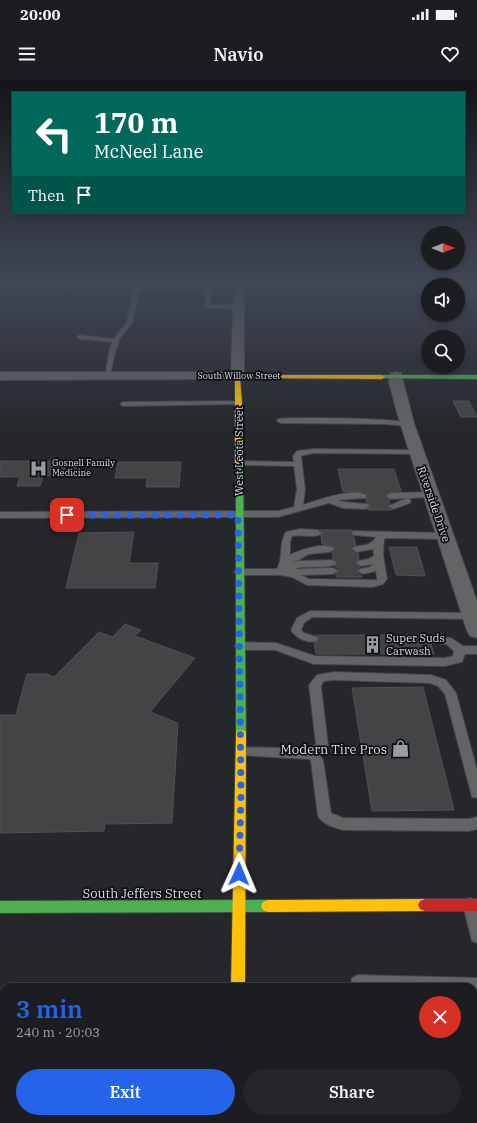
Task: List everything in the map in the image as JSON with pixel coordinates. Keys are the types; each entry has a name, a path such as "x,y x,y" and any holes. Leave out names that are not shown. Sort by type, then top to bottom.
{"main road":[{"name":"South Willow Street","path":"237,376 477,376"},
{"name":"West Leota Street","path":"237,376 239,404 238,515 241,794 238,906 238,983"},
{"name":"South Jeffers Street","path":"0,907 473,906"}],"street":[{"name":"West Leota Street","path":"237,376 238,333"},
{"name":"South Willow Street","path":"0,376 237,376"},
{"name":"Riverside Drive","path":"396,376 396,383 408,424 474,623"}],"lane":[{"path":"107,376 112,352 116,341 122,333"},
{"path":"80,337 116,341"},
{"path":"123,404 239,404"},
{"path":"281,421 383,422 408,424"},
{"path":"298,509 301,489 297,456 300,453 313,450 417,452"},
{"path":"239,463 298,464"},
{"path":"431,495 407,502 392,501 431,495"},
{"path":"0,515 278,514 330,500 343,505 364,501"},
{"path":"280,572 285,563 285,542 289,534 300,532 318,533"},
{"path":"356,533 445,536"},
{"path":"379,553 370,554 360,560 373,569 379,553 382,537 386,535"},
{"path":"280,572 295,576 307,582 373,584 380,582 382,579 379,553"},
{"path":"239,572 280,572 331,560 298,557 285,563"},
{"path":"313,639 300,635 296,630 297,624 301,619 310,614 474,623"},
{"path":"432,640 444,640 454,643 460,650 477,650"},
{"path":"240,646 276,647 314,660 445,662 458,659 460,650"},
{"path":"240,752 312,754 322,746 315,685 321,678 334,676 431,679 442,683 450,693 477,793"},
{"path":"312,754 317,760 325,816 332,821 343,824 469,826 477,823"},
{"path":"473,906 477,936"}],"building":[{"path":"453,401 469,401 477,417 461,417"},
{"name":"Gosnell Family Medicine","path":"0,461 81,461 76,476 43,476 40,486 17,486 20,477 0,477"},
{"path":"118,462 181,462 179,487 146,487 147,478 115,478"},
{"path":"338,469 394,469 401,491 390,492 384,496 389,500 390,504 388,506 392,510 368,510 370,505 366,502 366,500 368,495 354,491 343,492"},
{"path":"320,530 353,530 351,534 354,537 356,545 351,549 358,553 359,559 355,563 360,567 357,571 362,577 336,577 339,570 334,566 338,563 333,559 332,552 336,548 331,545 322,544 321,535 324,533"},
{"path":"134,532 129,563 158,563 155,588 66,588 79,533"},
{"path":"389,547 417,547 425,576 396,575"},
{"path":"125,624 141,630 135,636 195,658 150,712 178,723 172,823 105,824 104,831 0,833 0,715 16,715 27,674 47,674 54,677 99,632 113,637"},
{"name":"Super Suds Carwash","path":"315,635 428,635 429,637 426,641 431,644 434,654 316,654 314,643 318,642 319,638"},
{"name":"Modern Tire Pros","path":"423,687 454,810 372,811 352,688"}],"traffic: fast":[{"path":"382,377 477,377"},
{"path":"239,465 241,734"},
{"path":"0,907 268,906"}],"traffic: slow":[{"path":"239,465 239,403 237,376 382,377"},
{"path":"238,983 241,734"},
{"path":"268,906 425,905"}],"traffic: jam":[{"path":"425,905 477,905"}],"place":[{"name":"Gosnell Family Medicine","path":"39,468"},
{"name":"Super Suds Carwash","path":"373,644"},
{"name":"Modern Tire Pros","path":"400,749"}],"route":[{"path":"67,515 238,515 241,794 239,874"}]}
